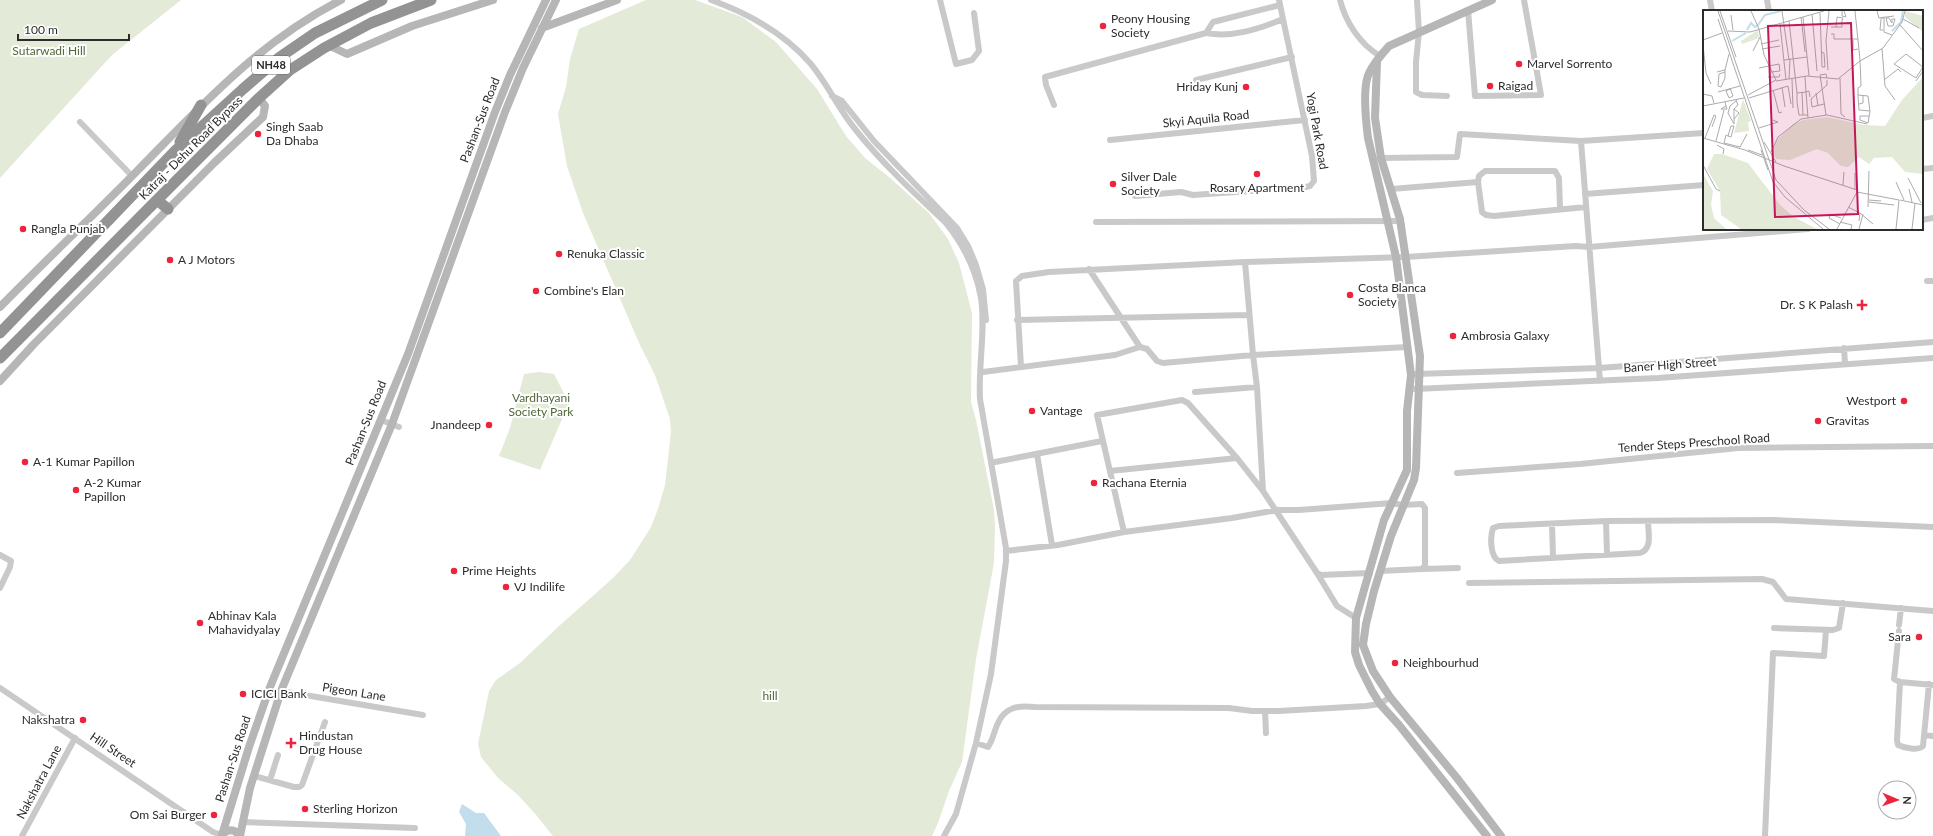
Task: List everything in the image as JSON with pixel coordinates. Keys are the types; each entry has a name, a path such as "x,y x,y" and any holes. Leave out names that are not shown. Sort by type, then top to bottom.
{"highway":[{"name":"Katraj - Dehu Road Bypass","path":"0,333 175,151 280,57 315,33 382,0"},
{"name":"Katraj - Dehu Road Bypass","path":"0,358 259,98 290,70 328,45 371,23 431,0"},
{"path":"175,151 201,105"},
{"path":"157,200 168,209"}],"street":[{"path":"0,307 201,105 270,43 306,19 341,0"},
{"path":"328,45 347,54 412,26 493,0"},
{"name":"Pashan-Sus Road","path":"222,836 248,747 270,687 408,354 495,112 546,0"},
{"name":"Pashan-Sus Road","path":"240,836 254,776 281,691 395,426 505,112 556,0"},
{"path":"543,27 561,22 618,0"},
{"path":"710,0 735,9 757,20 782,37 809,62 854,128 887,166 946,223 970,262 981,298 982,319 978,377 980,399 1006,549 997,624 996,649 976,743 956,814 944,836"},
{"path":"940,0 956,64 972,60 979,51 974,13"},
{"path":"1340,0 1348,21 1360,40 1378,59"},
{"path":"1417,0 1419,32 1416,62 1416,92 1422,95 1446,96"},
{"path":"1487,836 1399,725 1380,704 1366,680 1355,652 1356,618 1384,520 1407,470 1407,411 1410,374 1408,347 1396,257 1368,138 1365,118 1367,78 1378,59 1389,46 1492,0"},
{"path":"1468,10 1475,96 1541,95 1524,0"},
{"path":"1710,0 1712,10"},
{"path":"1767,0 1769,10"},
{"path":"1206,33 1213,22 1280,3"},
{"name":"Yogi Park Road","path":"1135,196 1181,192 1193,195 1310,186 1314,181 1312,156 1280,3"},
{"path":"1054,105 1046,85 1045,77 1206,33 1219,35 1244,32 1283,19"},
{"path":"1196,80 1292,56"},
{"path":"1378,59 1375,118 1381,158 1401,221 1421,374 1416,468 1414,480 1402,505 1380,571 1366,624 1363,645 1373,671 1390,697 1457,778 1501,836"},
{"path":"831,95 842,101 874,141 957,228 968,246 976,265 985,303 983,394 1009,544 1006,549"},
{"path":"0,381 34,344 168,209 263,117 265,106 259,98"},
{"path":"1923,118 1933,116"},
{"name":"Skyi Aquila Road","path":"1110,140 1305,120"},
{"path":"80,122 132,176"},
{"path":"1381,158 1457,157 1460,134 1581,141 1703,133"},
{"path":"1581,141 1600,381"},
{"path":"1923,169 1933,168"},
{"path":"1560,209 1559,178 1555,171 1485,171 1479,176 1478,182 1482,212 1486,216 1586,207"},
{"path":"1391,189 1478,182"},
{"path":"1584,194 1703,185"},
{"path":"1923,220 1933,218"},
{"path":"1096,222 1401,221"},
{"path":"1021,367 1017,320 1016,281 1022,276 1089,270 1245,262 1406,257 1576,246 1589,247 1796,230"},
{"path":"1245,262 1257,387 1263,491"},
{"path":"1089,270 1140,347"},
{"path":"1017,320 1249,315"},
{"name":"Baner High Street","path":"1410,374 1600,368 1933,342"},
{"path":"983,372 1115,355 1140,347 1147,349 1157,362 1163,363 1253,355 1408,347"},
{"path":"1844,348 1845,364"},
{"name":"Baner High Street","path":"1409,389 1600,381 1933,358"},
{"path":"1195,392 1257,387"},
{"path":"1124,532 1097,415 1182,400 1188,403 1237,458 1263,491 1277,510 1337,606 1356,618"},
{"path":"381,420 395,426"},
{"path":"995,462 1102,441"},
{"path":"1408,451 1416,446"},
{"name":"Tender Steps Preschool Road","path":"1457,473 1580,464 1738,448 1933,446"},
{"path":"1037,454 1052,545"},
{"path":"1110,471 1237,458"},
{"path":"1006,549 1052,545 1124,532 1232,518 1277,510 1299,510 1392,503 1402,505 1422,504 1425,508 1425,565 1422,569"},
{"path":"1648,521 1648,547 1645,551 1553,558 1500,560 1495,559 1493,555 1492,532 1493,528 1499,526 1606,521 1773,520 1933,527"},
{"path":"1606,521 1607,554"},
{"path":"1552,524 1553,558"},
{"path":"0,555 10,561 10,567 0,588"},
{"path":"1380,571 1458,568"},
{"path":"1317,574 1370,573"},
{"path":"1469,583 1762,579 1774,582 1786,599 1933,611"},
{"path":"1774,628 1826,630 1839,628 1843,604"},
{"path":"1900,682 1898,745 1921,748 1923,746 1931,684 1900,682 1894,679 1901,608"},
{"path":"1765,836 1773,654 1824,656 1826,630"},
{"name":"Hill Street","path":"0,688 213,832 222,836"},
{"name":"Pigeon Lane","path":"281,691 423,715"},
{"path":"976,743 988,747 1004,713 1020,706 1229,708 1265,711 1351,707 1380,704 1390,697"},
{"path":"1265,711 1266,733"},
{"path":"254,776 299,788 302,785 325,722"},
{"path":"1924,735 1933,736"},
{"name":"Nakshatra Lane","path":"22,836 75,738"},
{"path":"270,780 278,756"},
{"path":"243,822 415,828"},
{"path":"222,836 229,830 234,830 240,836"}],"green space":[{"name":"Sutarwadi Hill","path":"0,0 181,0 112,55 0,178"},
{"name":"hill","path":"646,0 695,0 742,17 776,42 817,89 846,136 865,158 889,177 929,213 948,239 959,263 972,313 971,402 994,510 994,563 976,659 962,762 932,836 553,836 518,795 498,778 481,757 478,744 489,691 496,680 520,663 613,578 630,560 651,527 665,485 671,432 670,419 655,375 640,345 583,213 567,166 558,114 566,87 570,59 579,29"},
{"name":"Vardhayani Society Park","path":"539,372 554,374 569,403 540,470 499,456 510,428 524,374"}],"water":[{"path":"462,804 476,813 484,813 501,836 465,836 466,824 459,812"}],"place":[{"name":"Peony Housing Society","path":"1103,26"},
{"name":"Marvel Sorrento","path":"1519,64"},
{"name":"Raigad","path":"1490,86"},
{"name":"Hriday Kunj","path":"1246,87"},
{"name":"Singh Saab Da Dhaba","path":"258,134"},
{"name":"Rosary Apartment","path":"1257,174"},
{"name":"Silver Dale Society","path":"1113,184"},
{"name":"Rangla Punjab","path":"23,229"},
{"name":"Renuka Classic","path":"559,254"},
{"name":"A J Motors","path":"170,260"},
{"name":"Combine's Elan","path":"536,291"},
{"name":"Costa Blanca Society","path":"1350,295"},
{"name":"Dr. S K Palash","path":"1862,305"},
{"name":"Ambrosia Galaxy","path":"1453,336"},
{"name":"Westport","path":"1904,401"},
{"name":"Vantage","path":"1032,411"},
{"name":"Gravitas","path":"1818,421"},
{"name":"Jnandeep","path":"489,425"},
{"name":"A-1 Kumar Papillon","path":"25,462"},
{"name":"Rachana Eternia","path":"1094,483"},
{"name":"A-2 Kumar Papillon","path":"76,490"},
{"name":"Prime Heights","path":"454,571"},
{"name":"VJ Indilife","path":"506,587"},
{"name":"Abhinav Kala Mahavidyalay","path":"200,623"},
{"name":"Sara","path":"1919,637"},
{"name":"Neighbourhud","path":"1395,663"},
{"name":"ICICI Bank","path":"243,694"},
{"name":"Nakshatra","path":"83,720"},
{"name":"Hindustan Drug House","path":"291,743"},
{"name":"Sterling Horizon","path":"305,809"},
{"name":"Om Sai Burger","path":"214,815"}]}
